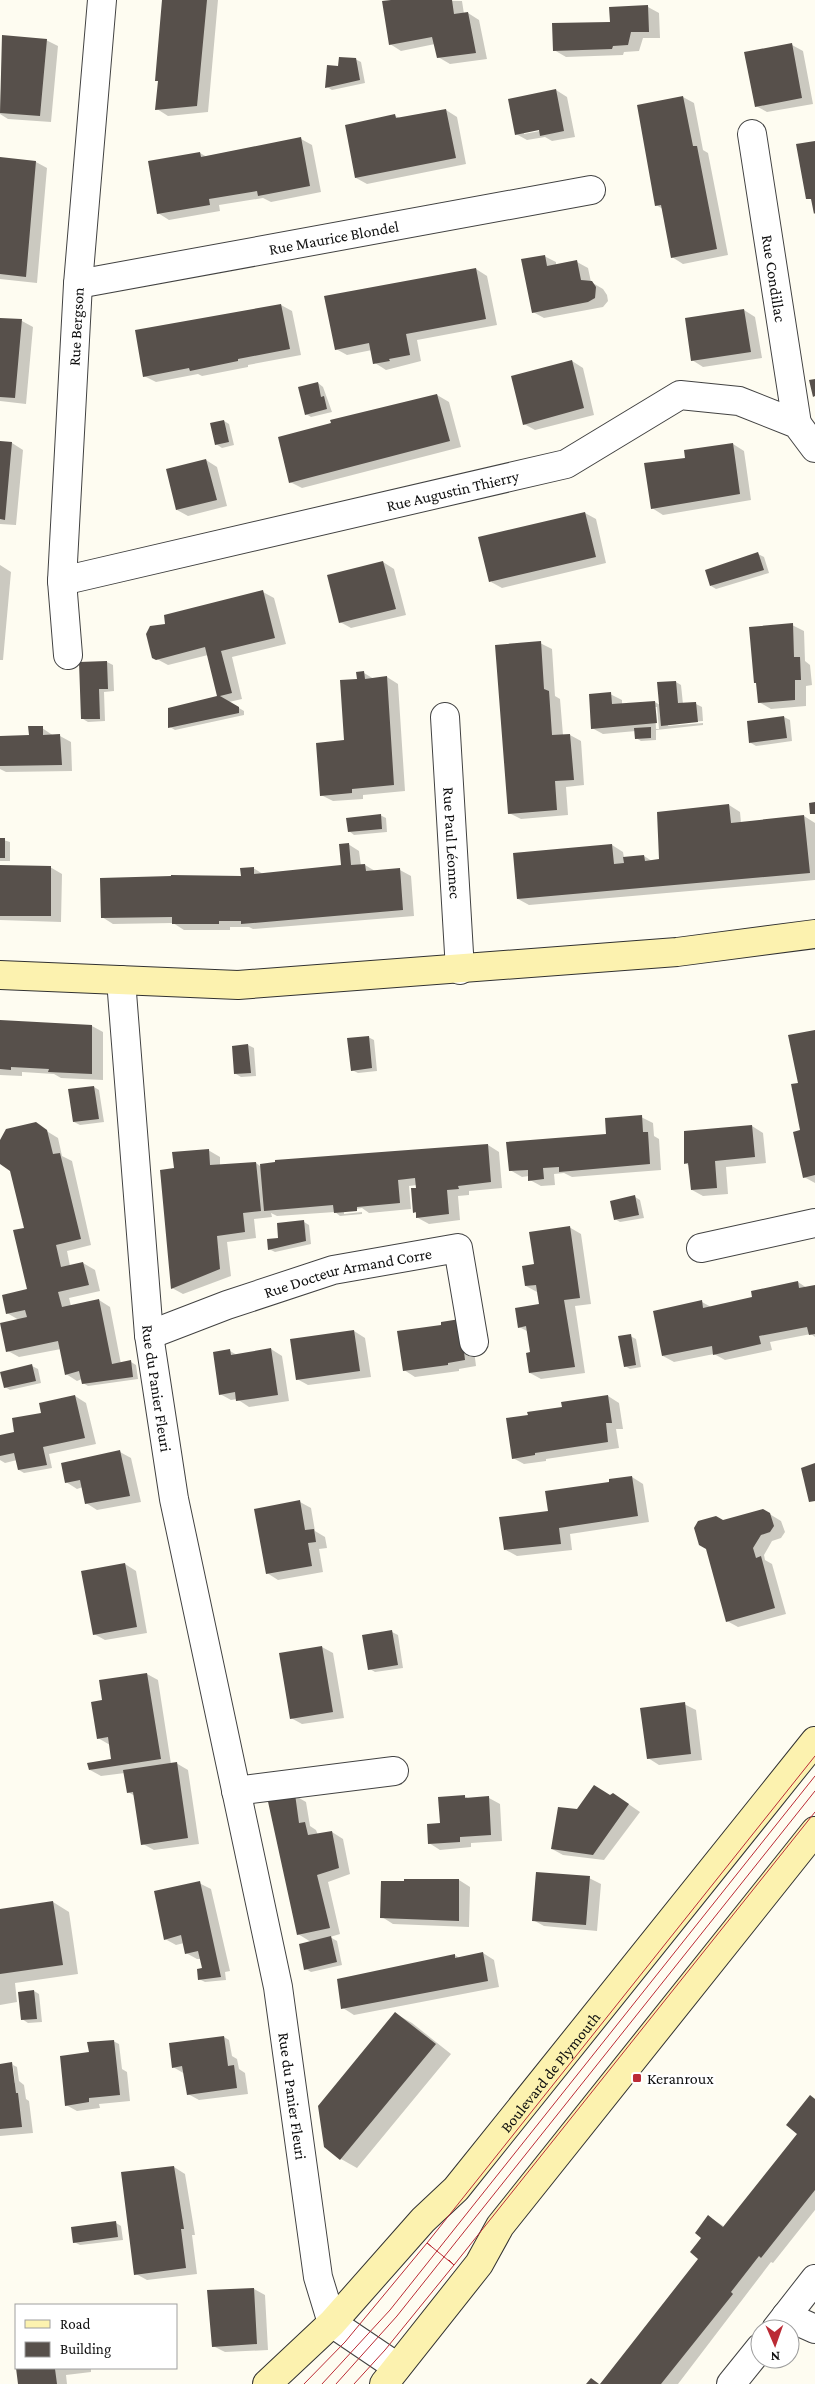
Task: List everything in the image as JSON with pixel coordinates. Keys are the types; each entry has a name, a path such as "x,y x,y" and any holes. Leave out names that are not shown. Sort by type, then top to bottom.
{"main road":[{"path":"0,975 238,985 460,970 676,952 815,934"},
{"name":"Boulevard de Plymouth","path":"267,2384 332,2323 423,2220 456,2189 815,1741"},
{"path":"390,2375 479,2264 500,2226 815,1831"}],"street":[{"name":"Rue Bergson","path":"68,655 62,581 78,284 102,0"},
{"name":"Rue Condillac","path":"752,134 797,424"},
{"name":"Rue Maurice Blondel","path":"78,284 591,190"},
{"name":"Rue Augustin Thierry","path":"62,581 566,464 680,395 740,401 797,424"},
{"path":"797,424 815,448"},
{"name":"Rue Paul Léonnec","path":"445,717 460,970"},
{"name":"Rue du Panier Fleuri","path":"121,980 149,1335 174,1499 278,1987 318,2277 332,2323"},
{"path":"701,1248 815,1223"},
{"name":"Rue Docteur Armand Corre","path":"149,1335 227,1305 333,1270 458,1248 474,1342"},
{"path":"236,1791 394,1772"},
{"path":"784,2319 815,2279"},
{"path":"332,2323 390,2375"},
{"path":"800,2326 815,2329"},
{"path":"731,2384 750,2360"}],"building":[{"path":"162,0 207,0 197,106 155,110 158,81 155,81"},
{"path":"452,0 454,14 468,12 476,53 437,58 432,37 389,45 382,1"},
{"path":"648,5 649,32 631,32 628,45 613,46 612,49 553,51 552,23 610,22 609,7"},
{"path":"2,35 47,39 40,116 0,113"},
{"path":"792,43 802,98 755,107 744,52"},
{"path":"339,57 356,58 360,80 325,88 327,65 338,66"},
{"path":"556,89 564,131 540,136 539,130 515,135 508,99"},
{"path":"683,96 693,146 697,146 717,249 671,258 661,205 655,206 637,105"},
{"path":"446,109 456,158 355,178 345,125 395,114 396,118"},
{"path":"301,137 310,186 258,196 257,191 209,199 210,205 157,214 148,161 200,152 201,157"},
{"path":"815,141 814,214 811,199 806,199 796,144"},
{"path":"0,157 36,161 26,277 0,274"},
{"path":"545,255 547,266 577,260 581,280 592,281 596,287 595,298 588,302 532,313 521,259"},
{"path":"476,268 486,319 406,334 410,355 389,359 390,361 373,364 369,343 335,350 324,296"},
{"path":"281,304 290,349 190,371 189,368 143,377 135,330"},
{"path":"744,309 751,352 691,361 685,318"},
{"path":"0,318 22,319 15,398 0,397"},
{"path":"572,360 584,408 523,425 511,376"},
{"path":"815,379 815,396 813,397 809,380"},
{"path":"318,382 321,397 324,396 327,409 305,415 298,387"},
{"path":"437,394 450,441 289,483 278,437 331,423 330,420"},
{"path":"224,420 229,442 215,445 210,423"},
{"path":"0,441 12,442 5,520 0,519"},
{"path":"733,443 740,494 651,509 644,463 685,458 684,450"},
{"path":"206,459 217,500 176,510 166,469"},
{"path":"585,512 596,557 489,582 478,537"},
{"path":"758,552 764,570 710,586 705,570"},
{"path":"383,561 396,609 339,623 327,575"},
{"path":"263,590 275,638 221,651 232,693 220,696 239,707 239,713 168,728 168,708 217,696 205,647 156,660 152,658 146,634 150,626 165,624 164,615"},
{"path":"793,623 794,657 800,657 801,680 795,680 795,700 758,703 756,683 754,683 749,627"},
{"path":"541,641 544,689 549,691 552,735 570,734 574,780 555,781 557,810 508,814 495,645"},
{"path":"107,661 108,689 99,689 100,719 81,719 79,662"},
{"path":"364,671 365,679 387,676 394,785 352,789 352,793 320,796 316,743 344,740 340,680 357,679 356,672"},
{"path":"676,681 678,703 696,702 698,722 661,726 657,682"},
{"path":"611,692 612,704 655,701 657,723 591,729 589,694"},
{"path":"784,716 787,738 749,743 747,721"},
{"path":"28,726 43,726 43,735 60,734 62,765 0,766 0,736 29,735"},
{"path":"651,727 651,738 635,739 634,728"},
{"path":"815,802 815,814 810,814 809,803"},
{"path":"729,804 731,823 804,815 810,873 517,899 513,853 612,844 614,864 624,863 623,857 644,855 645,861 659,859 657,812"},
{"path":"381,814 382,829 348,832 346,818"},
{"path":"0,838 5,838 5,858 0,858"},
{"path":"349,843 351,865 365,864 366,871 400,868 403,910 241,924 241,921 219,921 219,924 172,924 172,917 101,918 100,878 171,875 241,876 240,868 254,867 254,874 341,865 339,844"},
{"path":"0,865 51,866 51,916 0,916"},
{"path":"0,1020 92,1025 92,1074 48,1072 49,1069 11,1067 11,1070 0,1069"},
{"path":"815,1030 815,1175 803,1178 793,1132 800,1130 791,1084 798,1083 788,1035"},
{"path":"369,1036 372,1068 351,1071 347,1038"},
{"path":"248,1044 251,1073 234,1074 232,1046"},
{"path":"94,1086 99,1119 73,1122 68,1089"},
{"path":"642,1115 643,1132 648,1132 650,1164 559,1172 559,1167 543,1168 544,1179 528,1181 528,1170 509,1171 506,1142 606,1134 605,1118"},
{"path":"36,1122 47,1130 53,1154 60,1153 81,1239 56,1245 61,1267 83,1262 89,1285 58,1292 62,1307 99,1299 112,1364 131,1360 133,1377 82,1384 79,1371 65,1375 58,1341 6,1352 0,1323 27,1317 25,1310 6,1314 2,1295 27,1289 13,1230 24,1228 10,1171 0,1164 0,1140 6,1129"},
{"path":"752,1125 755,1157 715,1161 717,1188 691,1190 688,1163 684,1164 684,1131"},
{"path":"488,1144 491,1182 458,1186 459,1189 447,1190 449,1214 416,1218 416,1212 413,1213 411,1188 416,1188 415,1178 398,1180 400,1203 357,1207 357,1211 334,1213 333,1205 264,1211 260,1164 275,1162 275,1160"},
{"path":"209,1149 210,1165 256,1162 261,1211 243,1213 245,1232 217,1236 220,1269 171,1289 160,1170 174,1168 172,1152"},
{"path":"635,1195 639,1215 614,1220 610,1201"},
{"path":"304,1220 306,1241 268,1250 267,1239 278,1238 277,1223"},
{"path":"570,1226 580,1298 564,1300 575,1367 529,1373 526,1353 530,1352 526,1326 518,1328 515,1308 539,1304 536,1285 525,1286 522,1266 534,1264 529,1232"},
{"path":"798,1281 799,1288 815,1285 815,1334 809,1335 807,1327 759,1336 761,1344 713,1355 712,1346 662,1356 653,1311 702,1300 703,1308 752,1297 751,1291"},
{"path":"460,1319 465,1360 448,1363 448,1365 403,1371 397,1331 441,1325 441,1322"},
{"path":"354,1330 360,1371 296,1380 290,1339"},
{"path":"631,1334 636,1365 624,1367 618,1336"},
{"path":"271,1348 278,1395 236,1401 235,1392 219,1395 213,1352 230,1349 231,1355"},
{"path":"32,1364 36,1381 4,1388 0,1372"},
{"path":"75,1395 85,1438 43,1447 47,1465 18,1470 14,1453 0,1456 0,1435 14,1432 12,1418 41,1413 39,1403"},
{"path":"608,1395 612,1423 606,1423 608,1442 535,1453 535,1455 512,1459 506,1418 528,1415 527,1412 562,1407 561,1402"},
{"path":"120,1450 130,1496 85,1504 80,1480 65,1483 61,1463"},
{"path":"815,1463 815,1501 809,1502 801,1468"},
{"path":"632,1476 638,1516 559,1528 561,1544 504,1550 499,1517 548,1511 545,1491 609,1482 609,1479"},
{"path":"300,1500 305,1530 314,1529 316,1542 308,1543 312,1566 266,1574 254,1509"},
{"path":"763,1509 770,1513 774,1526 770,1532 761,1535 753,1548 756,1558 761,1556 775,1608 726,1622 706,1549 699,1545 694,1528 698,1521 716,1516 723,1520"},
{"path":"125,1563 137,1627 93,1635 81,1571"},
{"path":"392,1630 398,1665 368,1670 362,1635"},
{"path":"322,1646 333,1712 290,1719 279,1653"},
{"path":"147,1673 161,1759 89,1770 87,1763 111,1759 108,1737 97,1739 91,1702 102,1700 99,1680"},
{"path":"685,1702 691,1754 647,1759 640,1708"},
{"path":"177,1762 188,1838 141,1845 133,1792 127,1793 123,1770"},
{"path":"594,1785 610,1795 613,1793 629,1804 593,1855 551,1849 558,1807 577,1809"},
{"path":"295,1794 299,1823 305,1822 308,1835 332,1831 339,1868 317,1875 330,1928 297,1935 267,1797"},
{"path":"465,1795 465,1798 489,1796 491,1835 460,1837 460,1842 428,1844 427,1824 440,1823 438,1797"},
{"path":"536,1872 590,1876 586,1925 532,1921"},
{"path":"404,1879 459,1879 459,1921 380,1918 381,1881 404,1881"},
{"path":"200,1881 221,1977 198,1980 197,1969 202,1968 198,1951 185,1954 181,1935 164,1940 154,1891"},
{"path":"53,1901 63,1965 0,1974 0,1909"},
{"path":"331,1936 337,1962 304,1970 299,1944"},
{"path":"483,1952 488,1981 341,2009 337,1979 455,1954 455,1958"},
{"path":"34,1990 37,2019 21,2020 18,1992"},
{"path":"395,2012 436,2044 340,2160 324,2147 318,2106"},
{"path":"224,2036 228,2066 234,2065 237,2088 187,2095 182,2066 172,2068 169,2043"},
{"path":"114,2040 120,2095 89,2098 89,2102 65,2106 60,2056 89,2052 87,2042"},
{"path":"12,2062 22,2127 0,2129 0,2064"},
{"path":"810,2095 815,2099 815,2190 761,2258 759,2256 731,2292 733,2294 661,2384 600,2384 698,2259 690,2252 701,2238 695,2233 708,2215 723,2227 797,2134 786,2125"},
{"path":"174,2166 184,2229 181,2229 186,2268 134,2275 121,2172"},
{"path":"116,2221 118,2237 73,2243 71,2227"},
{"path":"254,2288 257,2344 212,2347 207,2290"},
{"path":"16,2369 55,2369 57,2384 18,2384"},
{"path":"591,2378 599,2384 586,2384"}],"tram line":[{"path":"815,1756 427,2243 454,2265 815,1812"},
{"path":"322,2384 390,2310 815,1776"},
{"path":"336,2384 397,2316 815,1791"},
{"path":"304,2384 345,2342 427,2243 431,2246"},
{"path":"354,2384 385,2350 454,2265 449,2260"}],"place":[{"name":"Keranroux","path":"637,2078"}]}
